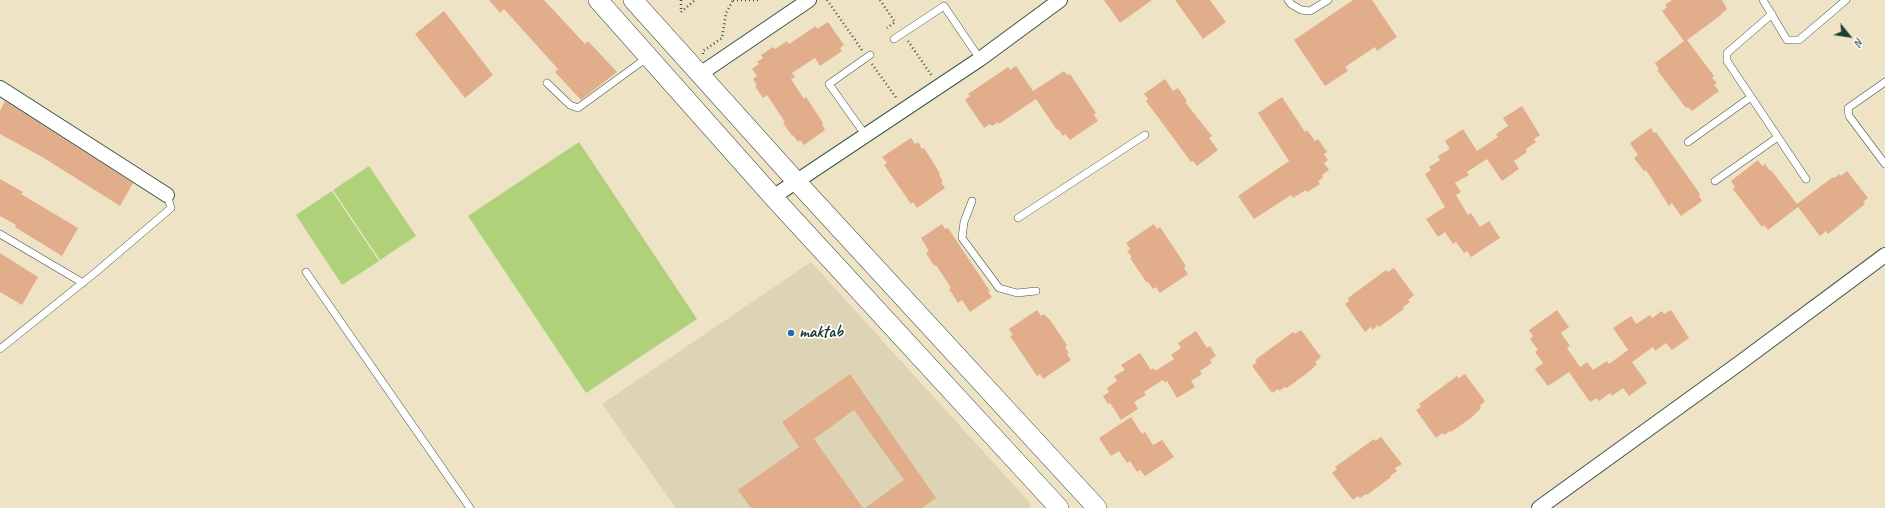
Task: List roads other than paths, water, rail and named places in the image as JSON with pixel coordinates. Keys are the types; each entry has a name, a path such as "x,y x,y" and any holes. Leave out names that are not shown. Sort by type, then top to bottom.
{"street":[{"path":"598,0 773,197 1059,508"},
{"path":"633,0 703,72 796,181 1097,508"},
{"path":"703,72 809,0"},
{"path":"773,197 980,59 1055,1"},
{"path":"0,88 168,195"},
{"path":"1539,508 1885,255"}],"lane":[{"path":"1288,0 1291,4 1301,10 1310,11 1328,0"},
{"path":"1762,0 1787,40 1799,40 1846,0"},
{"path":"894,39 944,6 980,59"},
{"path":"1772,14 1727,53 1727,61 1806,179"},
{"path":"866,136 829,84 870,55"},
{"path":"547,83 570,105 578,108 649,57"},
{"path":"1885,82 1848,108 1849,116 1885,164"},
{"path":"1688,142 1751,98"},
{"path":"1018,218 1145,135"},
{"path":"1715,181 1778,137"},
{"path":"0,349 83,283 171,208 168,195"},
{"path":"972,200 964,222 962,238 999,288 1017,293 1036,292"},
{"path":"0,234 83,283"},
{"path":"306,272 470,508"}],"place":[{"name":"maktab","path":"791,333"}]}
